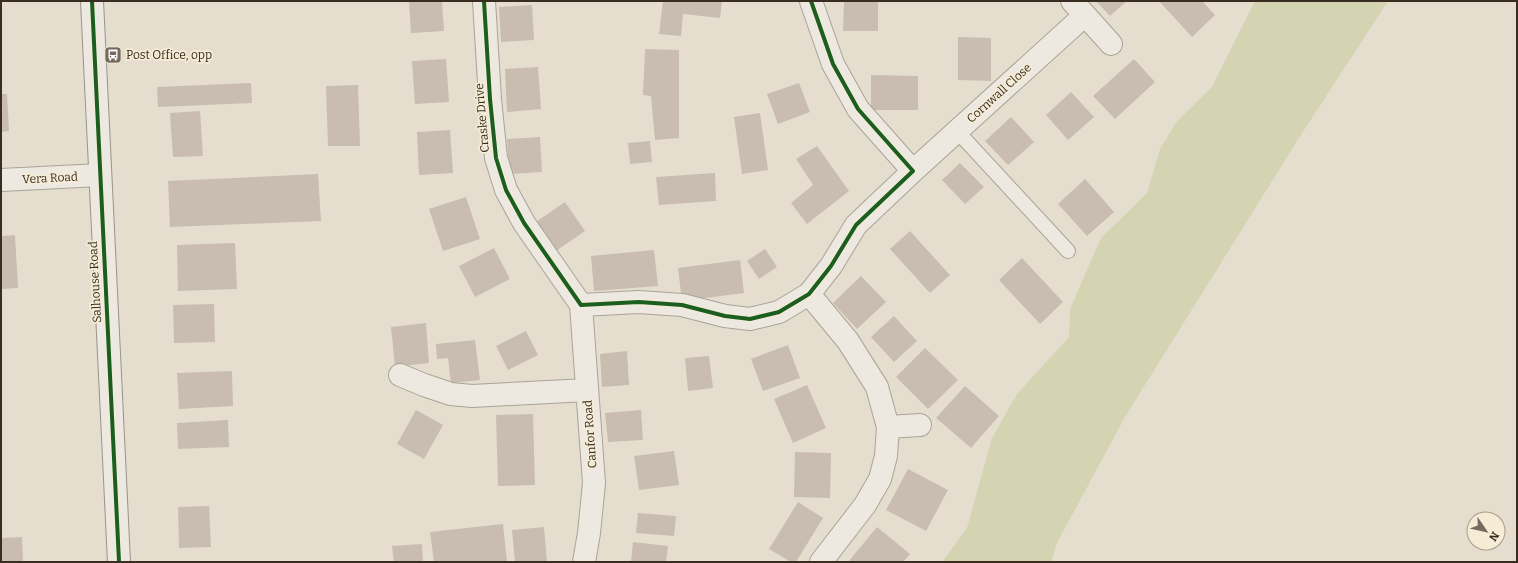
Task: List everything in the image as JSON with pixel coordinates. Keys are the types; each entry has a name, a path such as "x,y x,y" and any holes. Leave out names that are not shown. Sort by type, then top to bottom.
{"street":[{"name":"Salhouse Road","path":"92,1 118,562"},
{"name":"Craske Drive","path":"484,1 490,99 496,158 506,190 524,223 581,305"},
{"path":"811,1 833,64 858,109 913,171"},
{"name":"Cornwall Close","path":"809,294 831,266 856,225 957,132 1079,8 1111,44"},
{"name":"Vera Road","path":"1,180 100,174"},
{"path":"581,305 639,302 682,305 725,316 750,319 779,312 809,294 848,340 877,387 888,427 886,456 880,479 865,505 821,562"},
{"name":"Canfor Road","path":"581,305 594,484 590,533 584,562"},
{"path":"400,374 424,385 451,394 472,396 587,390"},
{"path":"888,427 920,425"}],"lane":[{"path":"957,132 1068,251"}],"green space":[{"path":"1255,1 1388,1 1297,141 1125,417 1057,543 1051,562 942,562 967,528 992,438 1017,394 1069,337 1070,309 1101,238 1147,193 1160,149 1177,121 1212,87"}],"building":[{"path":"409,1 442,1 444,31 411,33"},
{"path":"663,1 722,1 720,18 683,14 681,36 659,34"},
{"path":"844,1 878,1 878,31 843,31"},
{"path":"1096,1 1127,1 1110,16"},
{"path":"1159,1 1202,1 1215,15 1192,37"},
{"path":"532,5 534,40 501,42 499,7"},
{"path":"958,37 991,38 991,81 958,80"},
{"path":"645,49 679,50 679,138 655,140 651,96 643,95"},
{"path":"446,59 449,102 415,104 412,61"},
{"path":"1134,59 1155,82 1115,119 1093,96"},
{"path":"538,67 541,109 507,112 505,69"},
{"path":"871,75 918,76 918,110 871,110"},
{"path":"251,83 252,103 158,107 157,87"},
{"path":"799,83 810,112 778,124 767,94"},
{"path":"358,85 360,146 328,146 326,86"},
{"path":"1071,92 1094,117 1068,140 1046,115"},
{"path":"1,94 7,94 9,131 1,132"},
{"path":"200,111 203,156 173,157 170,113"},
{"path":"760,113 768,170 742,174 734,117"},
{"path":"1011,117 1034,142 1008,165 985,141"},
{"path":"450,130 453,173 419,175 417,132"},
{"path":"540,137 542,172 509,174 507,139"},
{"path":"650,141 652,162 630,164 628,143"},
{"path":"817,146 849,191 807,224 791,203 813,185 796,159"},
{"path":"960,163 984,187 965,204 942,180"},
{"path":"715,173 716,201 659,205 656,177"},
{"path":"318,174 321,221 170,227 168,181"},
{"path":"1085,179 1114,212 1087,236 1058,204"},
{"path":"466,197 480,239 443,251 429,209"},
{"path":"565,202 585,231 553,253 533,224"},
{"path":"910,231 950,275 930,293 890,249"},
{"path":"15,235 18,288 1,289 1,236"},
{"path":"235,243 237,289 178,291 177,245"},
{"path":"494,248 510,279 475,297 459,266"},
{"path":"765,249 777,267 759,279 747,261"},
{"path":"654,250 658,286 594,291 591,256"},
{"path":"1022,258 1063,302 1040,324 999,280"},
{"path":"740,260 744,293 682,301 678,268"},
{"path":"861,276 886,302 857,329 833,303"},
{"path":"214,304 215,342 174,343 173,305"},
{"path":"894,316 917,341 894,362 871,337"},
{"path":"426,323 429,363 395,367 391,327"},
{"path":"526,331 538,355 508,370 496,346"},
{"path":"475,340 480,380 451,383 448,358 437,359 436,344"},
{"path":"788,345 800,378 763,391 751,359"},
{"path":"925,348 958,380 928,409 896,377"},
{"path":"627,351 629,385 602,387 600,354"},
{"path":"709,356 713,388 688,391 685,358"},
{"path":"232,371 233,406 179,409 177,373"},
{"path":"807,385 826,428 793,443 774,399"},
{"path":"965,386 999,416 971,448 936,418"},
{"path":"416,410 443,425 424,459 397,444"},
{"path":"641,410 643,440 608,442 605,413"},
{"path":"533,414 535,485 498,486 496,415"},
{"path":"228,420 229,447 178,449 177,423"},
{"path":"674,451 679,485 639,490 634,456"},
{"path":"795,452 831,453 830,498 794,497"},
{"path":"908,469 948,490 926,531 886,510"},
{"path":"798,502 823,518 796,562 791,562 769,549"},
{"path":"209,506 211,547 179,548 178,507"},
{"path":"638,513 676,516 674,536 636,533"},
{"path":"503,524 507,562 434,562 430,532"},
{"path":"544,527 547,562 515,562 512,530"},
{"path":"877,527 910,554 903,562 848,562"},
{"path":"22,537 23,562 1,562 1,538"},
{"path":"633,542 668,546 666,562 631,562"},
{"path":"422,544 423,562 394,562 392,546"}],"cycle path":[{"path":"92,1 119,562"},
{"path":"484,1 490,99 496,158 506,190 524,223 581,305 639,302 682,305 725,316 750,319 779,312 809,294 831,266 856,225 913,171 858,109 833,64 811,1"}],"place":[{"name":"Post Office, opp","path":"113,55"}]}
